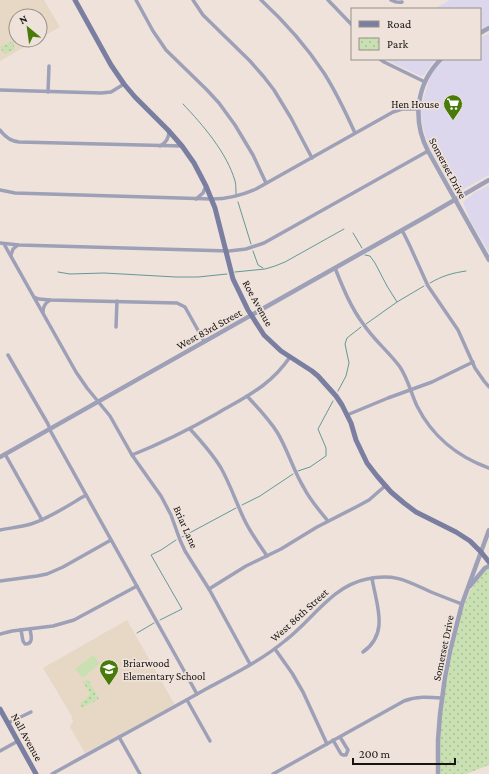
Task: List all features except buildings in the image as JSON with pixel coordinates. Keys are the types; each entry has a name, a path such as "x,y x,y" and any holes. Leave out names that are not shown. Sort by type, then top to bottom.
{"main road":[{"name":"Roe Avenue","path":"75,0 111,65 124,84 168,130 194,163 212,199 220,223 225,251 233,279 239,293 264,335 281,351 318,376 336,396 347,415 362,453 372,470 385,486 404,504 470,541 482,552 489,562"},
{"name":"Nall Avenue","path":"0,709 36,774"}],"street":[{"path":"136,0 153,31 166,50 207,90 236,125 266,184"},
{"path":"193,0 203,15 250,62 270,86 291,118 312,158"},
{"path":"261,0 294,34 324,73 333,87 355,133"},
{"path":"328,0 351,24"},
{"path":"391,0 399,3 402,2"},
{"path":"382,60 425,82"},
{"name":"Somerset Drive","path":"440,60 425,82 419,101 418,109 420,133 422,140 489,260"},
{"path":"48,92 49,66"},
{"path":"0,90 105,93 124,84"},
{"path":"0,190 15,193 196,199 232,197 266,184 396,110 418,109"},
{"path":"0,130 9,139 19,142 182,146"},
{"path":"159,146 167,140 168,130"},
{"path":"2,243 225,251 246,249 264,243 428,151"},
{"name":"West 83rd Street","path":"0,457 489,180"},
{"path":"196,199 203,193 206,186"},
{"path":"402,230 428,286 458,330 472,362 489,387"},
{"name":"Briar Lane","path":"2,243 11,255 76,372 114,422 132,455 161,496 171,515 180,540 250,664"},
{"path":"11,255 15,247 19,244"},
{"path":"335,268 345,294 356,313 369,332 397,363 404,374 424,417 438,436 462,456 489,468"},
{"path":"34,297 50,300 177,303 184,307 189,314 204,341"},
{"path":"43,312 46,303 50,300"},
{"path":"116,327 117,302"},
{"path":"8,355 31,392 86,495 198,694"},
{"path":"132,455 190,428 247,396 272,379 290,357"},
{"path":"347,415 438,379 472,362"},
{"path":"247,396 262,412 276,431 287,450 304,488 328,521"},
{"path":"190,428 206,446 220,467 232,490 244,520 267,556"},
{"path":"5,454 42,520"},
{"path":"209,589 240,569 281,549 307,532 358,506 385,486"},
{"path":"0,530 21,527 42,520 86,495"},
{"name":"Somerset Drive","path":"438,774 438,740 442,698 450,651 462,604 489,530"},
{"path":"0,582 47,574 63,567 111,540"},
{"path":"467,590 485,568 489,566"},
{"name":"West 86th Street","path":"52,774 198,694 275,649 296,632 326,601 344,587 358,581 386,577 400,579 411,582 441,597 462,604"},
{"path":"363,652 369,648 375,639 379,627 379,614 372,578"},
{"path":"0,634 53,626 74,620 137,586"},
{"path":"21,630 22,641 25,644 28,644 31,640 30,629"},
{"path":"275,649 303,692 327,744"},
{"path":"273,774 408,699 420,697 442,698"},
{"path":"187,700 210,741"},
{"path":"8,723 31,712"},
{"path":"119,737 140,774"},
{"path":"333,740 341,754 346,755 348,750 340,737"},
{"path":"0,751 18,741"}],"shaded area":[{"path":"0,0 44,0 60,27 48,34 48,8 8,8 8,48 23,48 0,61"},
{"path":"450,0 489,0 489,25 481,29 481,8 436,8"},
{"path":"489,33 489,175 458,192 455,191 430,148 422,124 421,113 423,100 431,74 443,60 481,60 481,37"},
{"path":"386,60 435,60 424,75 421,76"},
{"path":"489,185 489,253 470,220 463,202 474,193"},
{"name":"Briarwood Elementary School","path":"127,620 175,705 85,753 70,727 73,721 71,715 43,668"}],"green space":[{"path":"8,43 8,48 14,48 14,50 4,54 0,47"},
{"path":"489,568 489,765 466,774 438,774 445,677 462,611 470,591"},
{"path":"93,655 100,663 83,678 75,669"},
{"path":"88,679 99,699 82,708 80,703 90,694 83,682"}],"waterway":[{"path":"183,104 214,140 226,160 235,183 236,194"},
{"path":"238,202 251,244"},
{"path":"235,272 265,269 275,266 285,262 344,229"},
{"path":"353,233 362,248"},
{"path":"253,251 258,265 263,268"},
{"path":"365,255 370,256 375,263 397,302 424,286"},
{"path":"430,283 447,275 466,271"},
{"path":"58,272 70,274 104,273 176,277 198,277 227,274"},
{"path":"366,324 397,302"},
{"path":"338,391 346,376 349,363 345,344 347,338 361,327"},
{"path":"298,471 310,467 326,456 326,448 318,429 333,401"},
{"path":"242,505 260,496 293,474"},
{"path":"182,537 236,508"},
{"path":"160,620 182,609 151,555 176,540"},
{"path":"137,633 154,623"}],"place":[{"name":"Hen House","path":"453,121"},
{"name":"Briarwood Elementary School","path":"109,686"}]}
